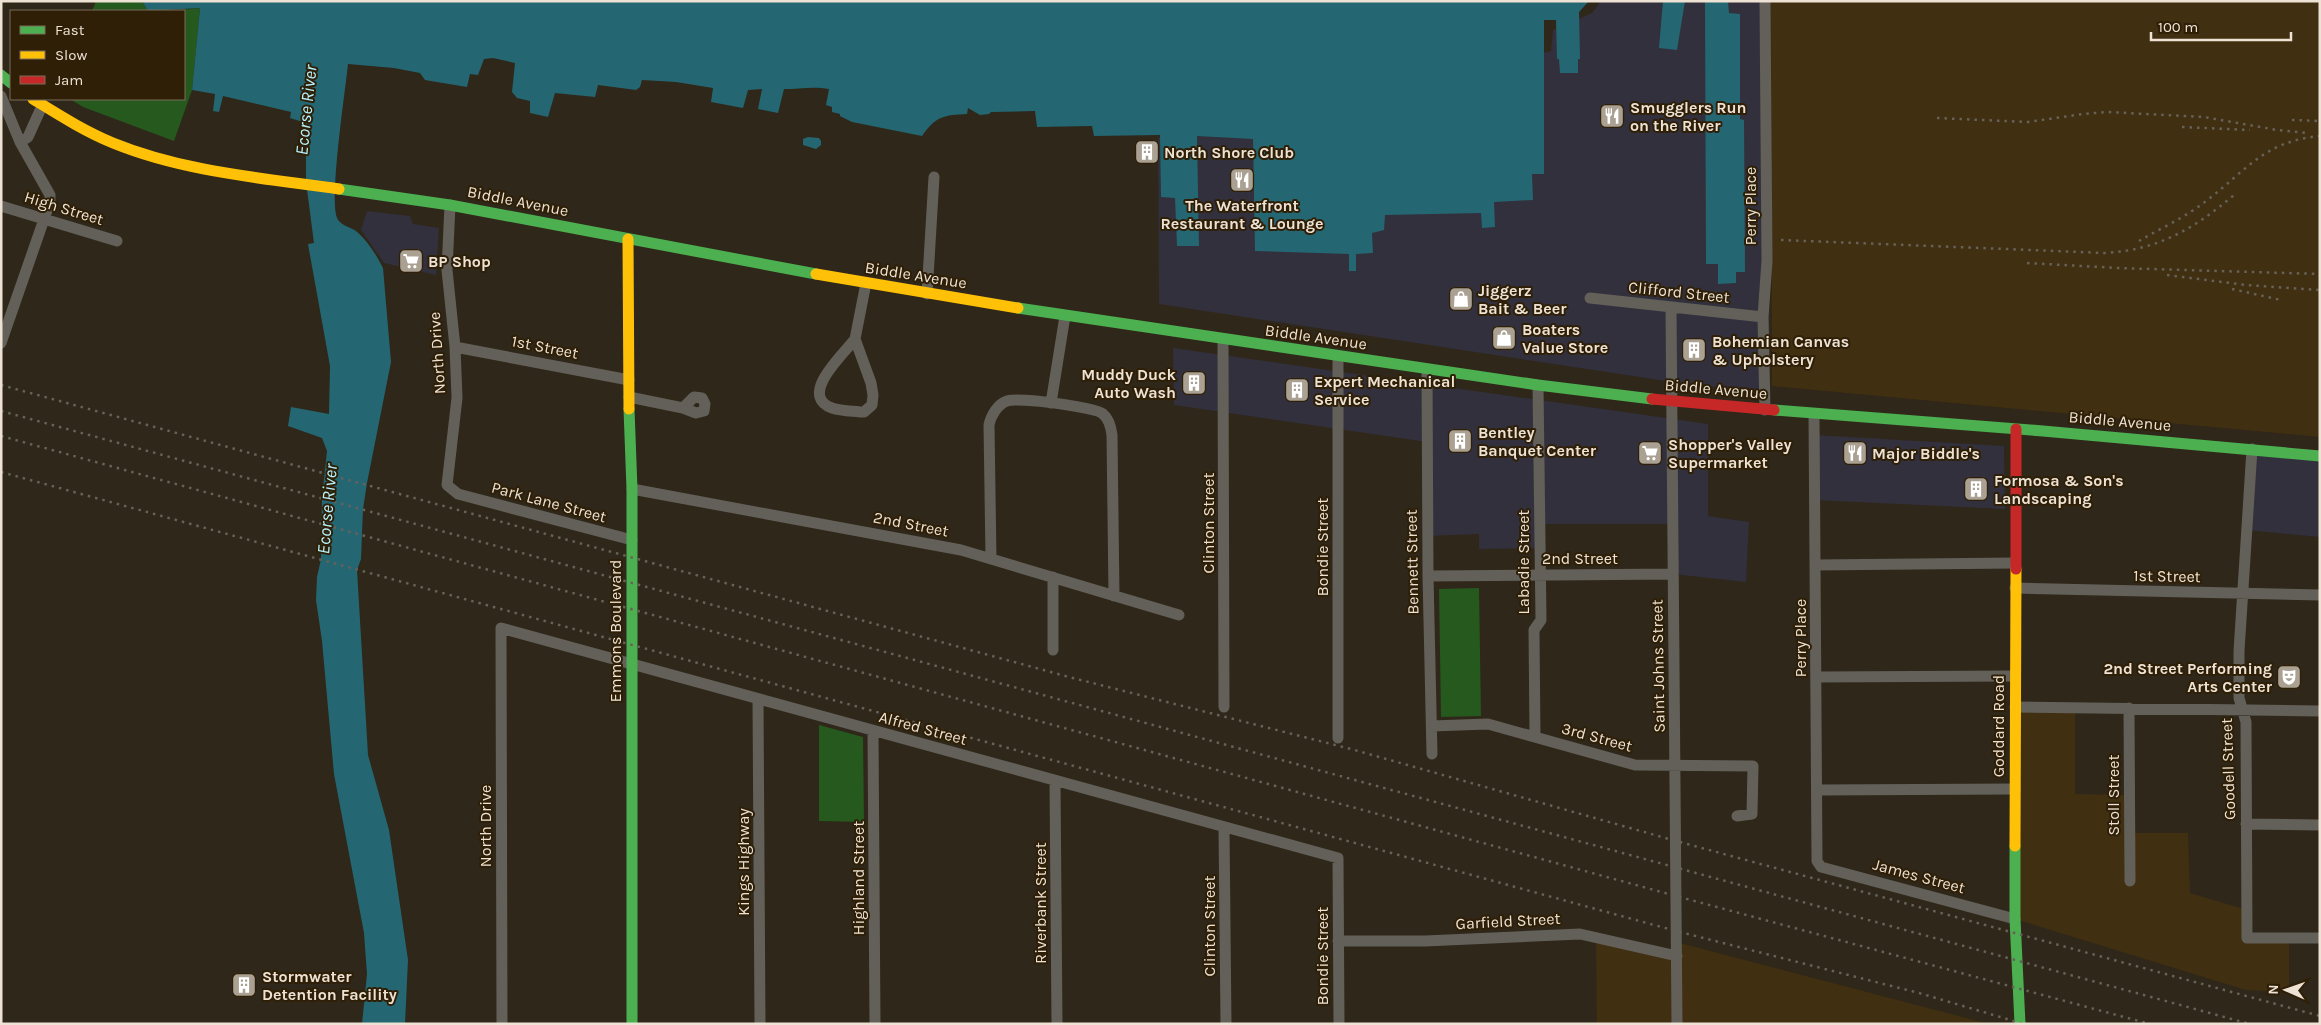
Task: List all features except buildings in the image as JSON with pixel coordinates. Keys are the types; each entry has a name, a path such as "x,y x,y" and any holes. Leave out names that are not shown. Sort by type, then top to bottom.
{"main road":[{"name":"Biddle Avenue","path":"33,100 76,126 151,156 198,168 450,204 866,283 1065,316 1538,385 1672,402 2016,429 2320,456"},
{"name":"Emmons Boulevard","path":"628,239 630,303 629,397 632,489 632,1024"},
{"name":"Goddard Road","path":"2016,429 2015,919 2020,1024"}],"street":[{"name":"Perry Place","path":"1765,1 1767,262 1763,317 1765,410"},
{"path":"1,96 20,142 50,195 44,220 1,343"},
{"path":"20,142 28,137 42,106"},
{"path":"927,294 934,177"},
{"name":"North Drive","path":"450,204 447,270 455,347 456,412 447,485 458,494"},
{"name":"High Street","path":"1,206 117,241"},
{"path":"856,339 828,371 819,389 820,397 824,403 832,408 860,412 867,410 872,405 873,395 856,339 866,283"},
{"name":"Clifford Street","path":"1590,298 1763,317"},
{"name":"Saint Johns Street","path":"1671,308 1677,1024"},
{"path":"1051,403 1065,316"},
{"name":"Clinton Street","path":"1223,340 1224,707"},
{"name":"1st Street","path":"455,347 629,380"},
{"name":"Bondie Street","path":"1338,356 1338,738"},
{"name":"Bennett Street","path":"1427,369 1428,576 1432,754"},
{"name":"Labadie Street","path":"1535,737 1534,630 1541,620 1538,385"},
{"path":"629,397 683,408"},
{"path":"991,559 990,420 998,407 1009,400 1024,399 1099,411 1104,414 1111,428 1114,596"},
{"name":"Perry Place","path":"1814,414 1817,861"},
{"name":"Goodell Street","path":"2252,449 2239,698 2246,722 2247,938 2320,938"},
{"name":"2nd Street","path":"632,489 961,550 1179,615"},
{"name":"Park Lane Street","path":"458,494 632,540"},
{"path":"1815,564 2015,563"},
{"name":"2nd Street","path":"1428,576 1673,574"},
{"path":"1053,578 1053,650"},
{"name":"1st Street","path":"2015,588 2320,595"},
{"name":"North Drive","path":"501,628 502,1024"},
{"name":"Alfred Street","path":"501,628 873,732 1338,858"},
{"path":"1816,677 2014,676"},
{"name":"Kings Highway","path":"758,700 760,1024"},
{"path":"2015,707 2320,710"},
{"name":"Stoll Street","path":"2129,708 2130,881"},
{"name":"3rd Street","path":"1432,726 1488,724 1635,765 1753,766 1752,814 1738,816"},
{"name":"Highland Street","path":"873,732 875,1024"},
{"name":"Riverbank Street","path":"1055,781 1057,1024"},
{"path":"1817,790 2015,789"},
{"path":"2246,824 2320,825"},
{"name":"Clinton Street","path":"1224,827 1226,1024"},
{"name":"Bondie Street","path":"1338,858 1339,1024"},
{"name":"James Street","path":"1817,861 1821,866 2015,919"},
{"name":"Garfield Street","path":"1338,941 1425,941 1580,934 1676,956"}],"shaded area":[{"path":"1601,1 1771,1 1769,393 1673,382 1159,304 1158,138 1551,51 1553,30 1592,13"},
{"path":"1771,1 2320,1 2320,437 1772,386"},
{"path":"367,211 410,216 413,224 439,228 436,275 384,263 361,230"},
{"path":"1173,348 1708,424 1708,516 1749,522 1746,582 1673,574 1673,524 1540,524 1540,548 1479,549 1479,534 1428,536 1427,442 1174,405"},
{"path":"1815,435 2004,446 2005,509 1815,500"},
{"path":"2252,449 2320,456 2320,537 2247,530"},
{"path":"2015,707 2075,708 2075,794 2130,795 2130,833 2188,833 2190,893 2247,910 2247,938 2289,938 2289,992 2246,990 2015,919"},
{"path":"1596,937 1676,956 1676,942 1989,1024 1597,1024"}],"green space":[{"path":"96,1 146,1 143,3 147,10 92,10"},
{"path":"200,8 192,90 174,141 83,107 72,100 185,100 185,10 179,10"},
{"path":"1479,588 1481,716 1441,717 1439,589"},
{"path":"819,725 863,737 864,822 819,821"}],"water":[{"name":"Ecorse River","path":"146,1 1589,1 1579,12 1580,59 1578,59 1578,73 1560,73 1559,59 1557,59 1556,20 1544,20 1544,174 1532,174 1533,200 1494,202 1495,227 1482,228 1481,213 1385,215 1384,230 1372,233 1373,253 1356,254 1356,271 1349,271 1349,254 1255,251 1253,139 1197,136 1199,246 1177,246 1175,198 1161,197 1160,135 1094,136 1092,126 1037,127 1035,111 991,112 980,115 968,108 967,114 946,116 936,121 922,136 852,122 840,116 840,114 832,112 832,107 826,105 829,89 784,89 778,113 758,109 762,89 748,90 743,108 711,102 713,88 676,82 642,80 640,87 636,90 598,85 595,97 555,93 548,117 530,113 530,101 517,98 512,92 515,63 493,58 484,59 478,75 470,74 467,87 425,80 420,73 394,68 348,64 336,168 335,207 338,220 356,231 364,239 375,253 383,268 391,362 367,483 363,509 361,559 357,570 368,755 389,830 408,960 405,1024 362,1024 367,974 364,933 334,774 322,641 316,600 317,577 321,559 322,498 327,451 322,438 288,426 291,407 329,414 330,366 308,244 314,243 306,182 306,123 290,118 291,112 223,96 219,112 213,111 215,94 192,90 200,8 147,10 143,3"},
{"path":"1663,1 1685,1 1677,50 1659,48"},
{"path":"1705,1 1728,1 1729,13 1740,14 1740,119 1744,120 1745,272 1736,272 1736,283 1718,284 1718,264 1706,264"},
{"path":"808,137 819,138 821,145 816,149 803,145 803,139"}],"railway":[{"path":"1937,118 2028,122 2107,112 2204,117 2277,130 2307,133"},
{"path":"2292,120 2320,121"},
{"path":"2182,127 2250,130"},
{"path":"2139,241 2198,207 2257,159 2270,151 2284,144 2320,136"},
{"path":"1781,240 2105,253 2142,247 2174,236 2190,228 2234,195"},
{"path":"2027,263 2118,268 2320,274"},
{"path":"2167,275 2246,285 2320,290"},
{"path":"2232,289 2281,300"},
{"path":"1,385 1069,677 1351,749 1676,841 2320,1016"},
{"path":"1,411 2250,1024"},
{"path":"1,436 1676,896 2150,1024"},
{"path":"1,472 1676,931 1919,993 2024,1024"}],"traffic: fast":[{"path":"1,75 10,82"},
{"path":"339,189 450,205 816,274"},
{"path":"1018,308 1538,385 1652,399"},
{"path":"629,409 632,489 632,1024"},
{"path":"1774,410 2043,431 2320,456"},
{"path":"2015,846 2015,919 2020,1024"}],"traffic: slow":[{"path":"35,100 92,133 140,153 224,173 339,189"},
{"path":"628,239 629,409"},
{"path":"816,274 1018,308"},
{"path":"2015,846 2016,569"}],"traffic: jam":[{"path":"1652,399 1774,410"},
{"path":"2016,429 2016,569"}],"place":[{"name":"Smugglers Run on the River","path":"1612,116"},
{"name":"North Shore Club","path":"1147,152"},
{"name":"The Waterfront Restaurant & Lounge","path":"1242,180"},
{"name":"BP Shop","path":"411,261"},
{"name":"Jiggerz Bait & Beer","path":"1461,299"},
{"name":"Boaters Value Store","path":"1504,338"},
{"name":"Bohemian Canvas & Upholstery","path":"1694,350"},
{"name":"Muddy Duck Auto Wash","path":"1194,383"},
{"name":"Expert Mechanical Service","path":"1297,390"},
{"name":"Bentley Banquet Center","path":"1460,441"},
{"name":"Shopper's Valley Supermarket","path":"1650,453"},
{"name":"Major Biddle's","path":"1855,453"},
{"name":"Formosa & Son's Landscaping","path":"1976,489"},
{"name":"2nd Street Performing Arts Center","path":"2289,677"},
{"name":"Stormwater Detention Facility","path":"244,985"}]}
